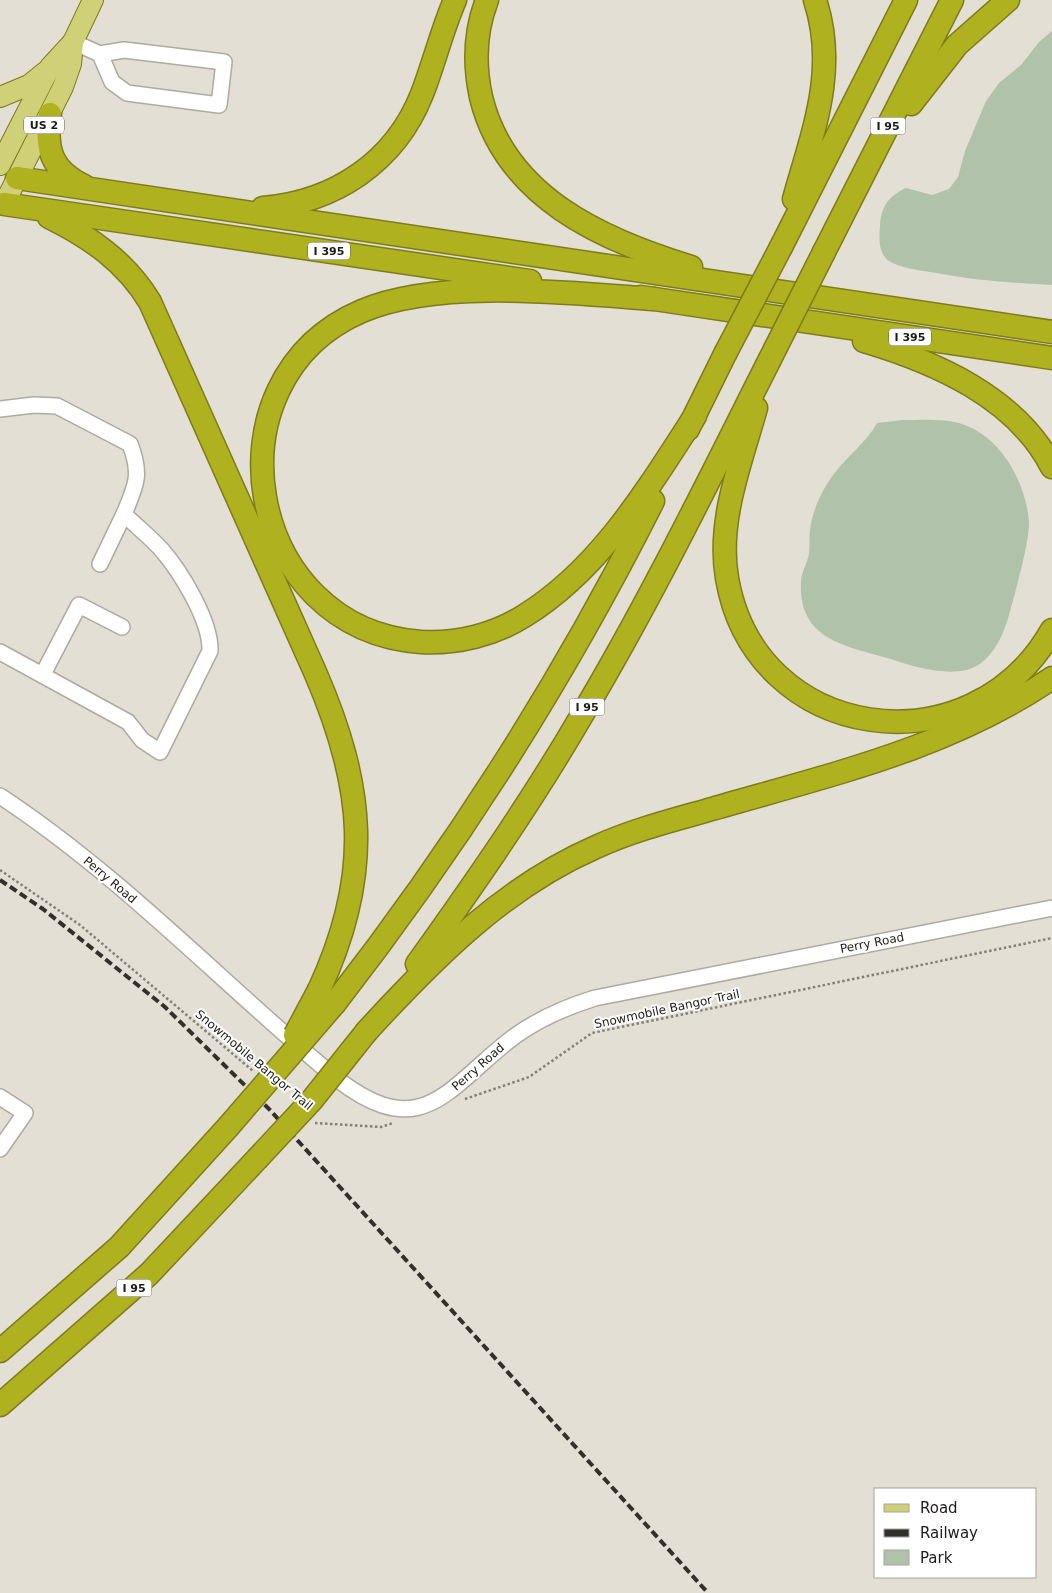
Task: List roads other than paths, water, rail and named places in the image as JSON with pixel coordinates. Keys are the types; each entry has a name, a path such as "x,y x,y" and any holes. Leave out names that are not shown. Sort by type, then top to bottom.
{"highway":[{"path":"222,209 270,207 311,199 349,182 379,159 401,134 417,105 455,0"},
{"path":"486,0 478,38 477,73 480,90 496,139 527,182 574,218 625,245 687,266 781,292"},
{"path":"781,247 824,87 825,48 815,0"},
{"path":"0,1351 119,1247 248,1106 327,997 431,876 519,743 598,603 906,0"},
{"name":"I 95","path":"0,1405 149,1274 312,1100 367,1031 468,892 565,745 659,577 952,0"},
{"path":"864,173 903,115 945,59 970,32 1008,0"},
{"path":"50,114 48,142 54,160 66,175 94,190"},
{"name":"I 395","path":"6,173 94,190 1052,332"},
{"name":"I 395","path":"1,207 30,208 1052,358"},
{"path":"30,208 65,225 101,247 128,272 150,302 335,719 352,779 356,815 356,859 347,916 337,947 327,997"},
{"path":"654,299 555,293 455,293 394,300 346,319 324,334 306,352 286,378 274,406 265,434 262,463 264,495 271,526 283,554 298,576 326,605 350,621 374,632 412,641 441,642 480,636 507,626 526,615 555,595 579,573 628,516 695,416"},
{"path":"898,309 1052,316"},
{"path":"769,316 881,346 941,369 979,392 1011,416 1032,436 1052,467"},
{"path":"769,361 733,493 728,516 725,551 727,577 740,620 756,648 774,671 811,700 840,713 889,722 924,720 957,713 987,699 1027,666 1052,630"},
{"path":"367,1031 426,969 480,919 525,886 577,856 652,826 874,762 924,745 1004,708 1052,678"}],"main road":[{"name":"US 2","path":"1,207 6,173 50,114 67,77 73,42 93,0"},
{"name":"US 2","path":"0,97 29,85 50,67 73,42"},
{"path":"6,173 50,67"}],"street":[{"path":"73,42 100,54 124,50 224,62 219,105 127,93 112,82 100,54"},
{"path":"0,409 34,405 57,406 130,444 135,456 138,481 100,564"},
{"path":"0,652 128,722 142,740 160,752 210,651 210,637 190,592 161,550 124,514"},
{"path":"43,674 79,605 122,627"},
{"name":"Perry Road","path":"0,796 44,826 101,872 337,1079 364,1098 394,1109 420,1108 435,1102 453,1090 526,1028 566,1007 587,1000 1052,908"},
{"path":"0,1096 25,1113 0,1149"}],"railway":[{"path":"0,880 43,909 165,1007 270,1110 708,1593"}]}
